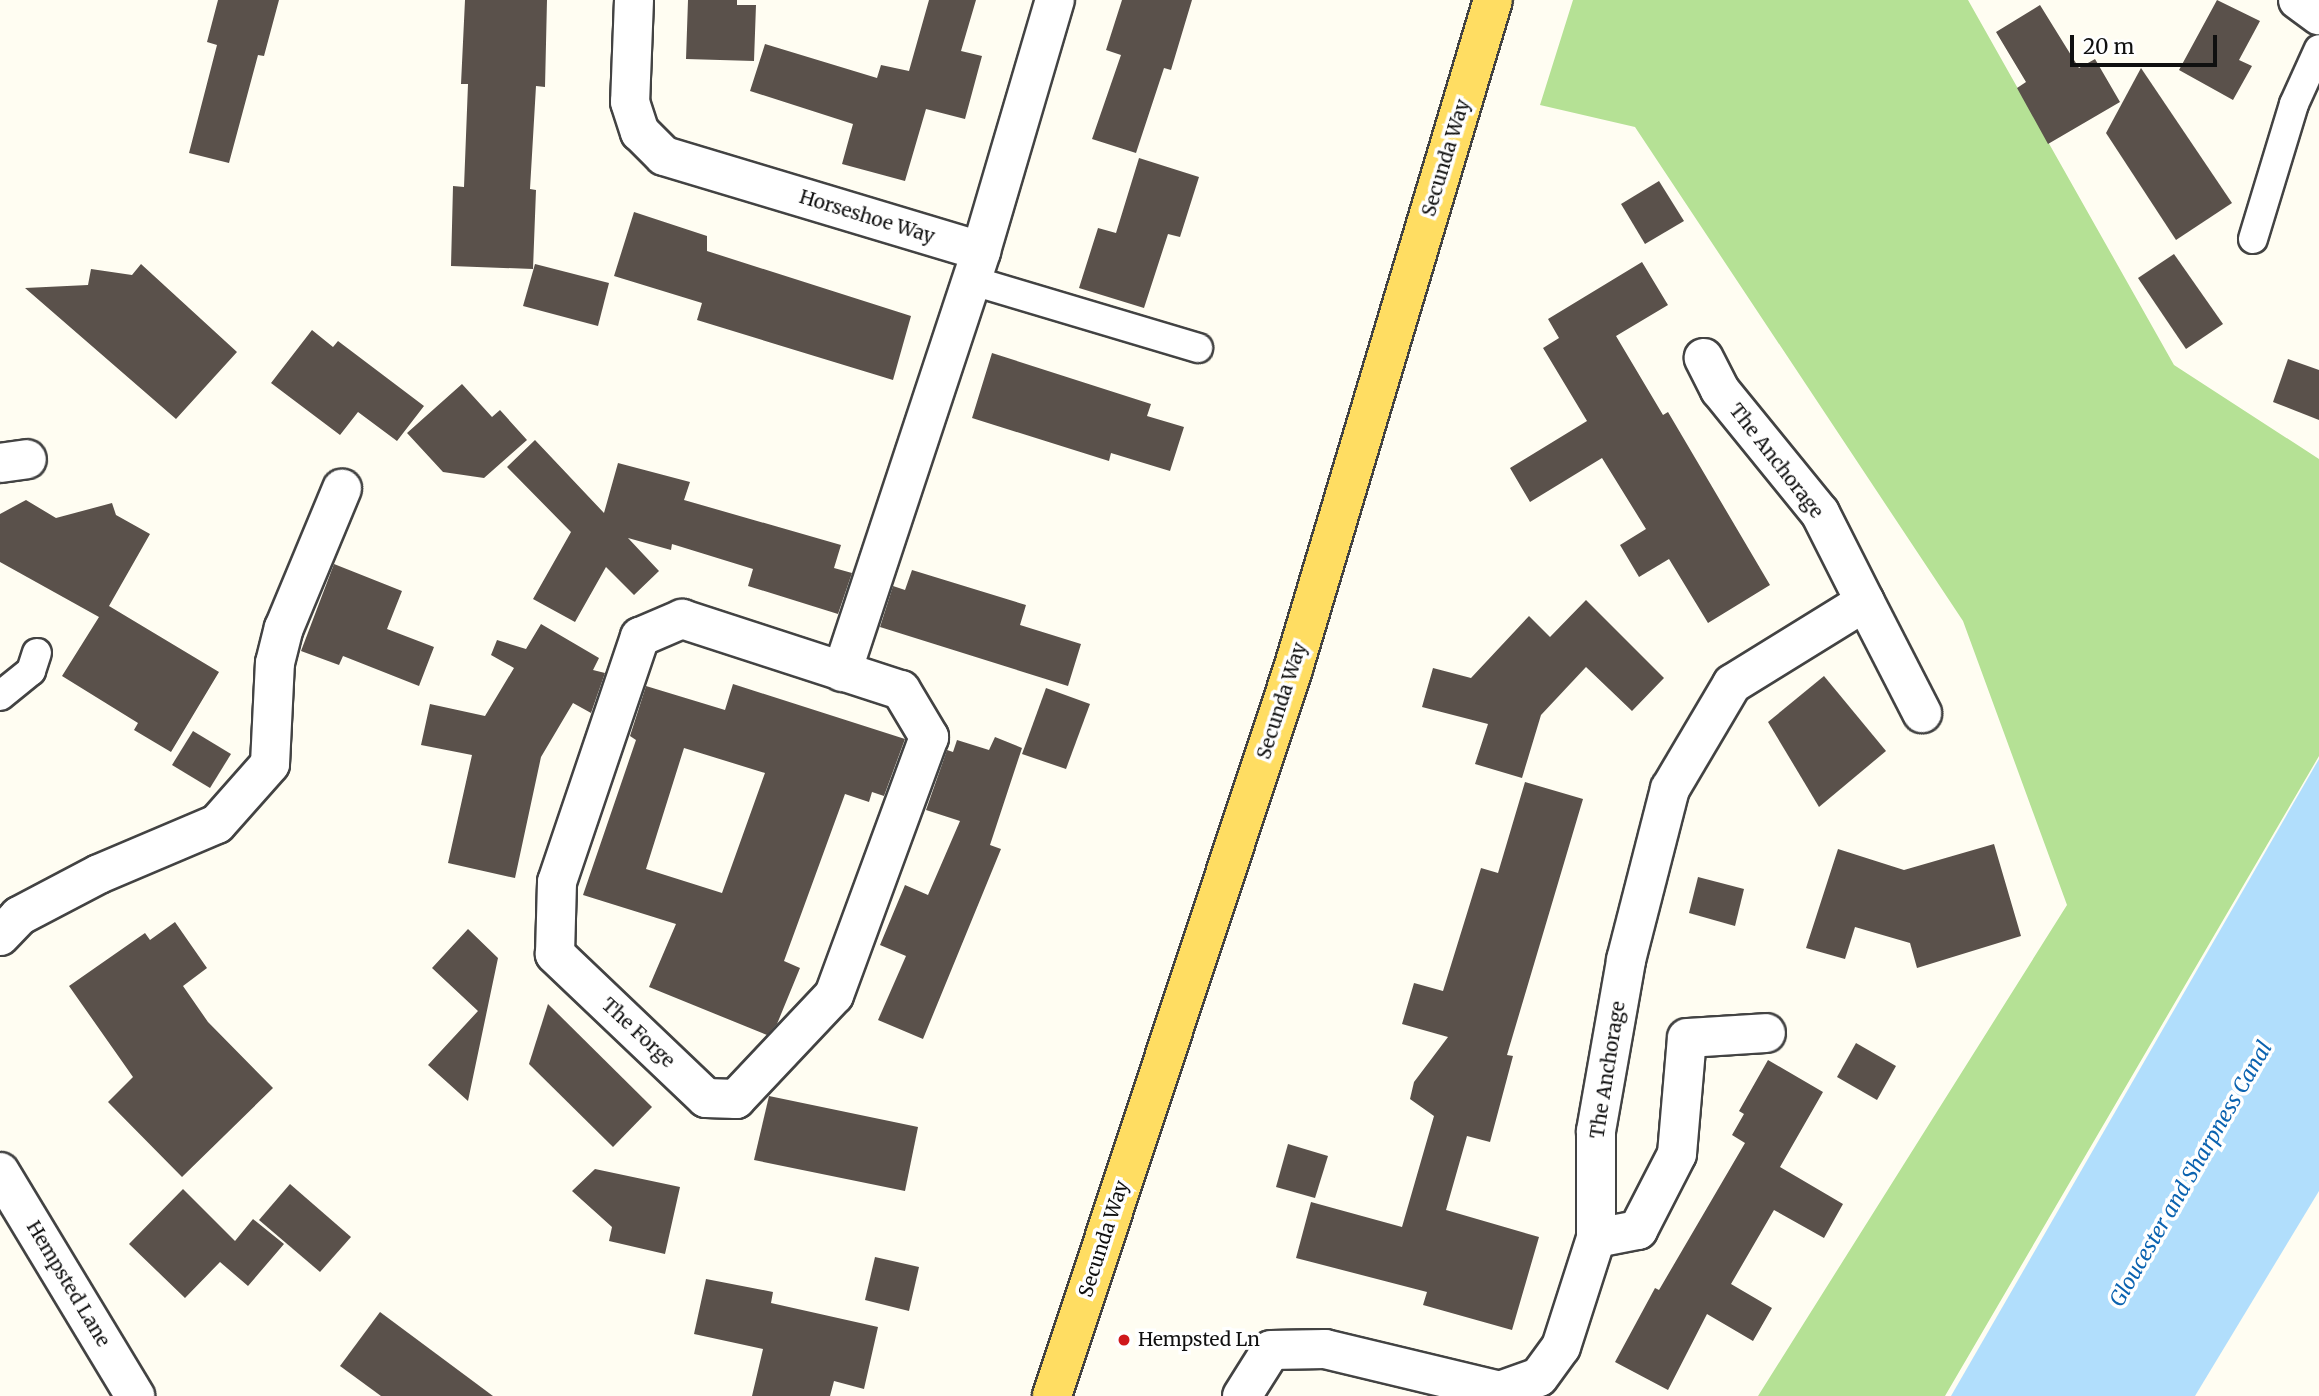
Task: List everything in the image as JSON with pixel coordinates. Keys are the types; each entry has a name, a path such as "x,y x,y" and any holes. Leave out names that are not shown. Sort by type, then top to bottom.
{"main road":[{"name":"Secunda Way","path":"1052,1396 1293,669 1493,0"}],"street":[{"name":"Horseshoe Way","path":"634,0 630,103 640,132 664,156 975,265"},
{"path":"842,672 975,265 1055,0"},
{"path":"2298,0 2319,15"},
{"name":"The Anchorage","path":"1704,358 1720,390 1820,513 1922,713"},
{"path":"0,936 19,916 99,874 217,824 270,764 275,663 284,628 342,489"},
{"name":"The Anchorage","path":"1242,1396 1271,1350 1325,1349 1500,1391 1539,1377 1561,1347 1596,1238 1596,1131 1626,960 1671,789 1732,684 1865,603"},
{"name":"The Forge","path":"682,619 842,672 901,690 929,737 834,995 736,1099 706,1098 555,954 556,882 640,637 682,619"},
{"path":"1596,1238 1638,1230 1677,1154 1687,1038 1766,1033"},
{"name":"Hempsted Lane","path":"0,1172 135,1396"}],"lane":[{"path":"2253,239 2286,129 2319,49"},
{"path":"975,265 1198,348"},
{"path":"0,696 32,671 37,653"}],"green space":[{"path":"1573,0 1968,0 2174,365 2319,459 2319,756 1945,1396 1758,1396 2067,905 1963,621 1635,127 1540,105"}],"water":[{"name":"Gloucester and Sharpness Canal","path":"2319,759 2319,1191 2195,1396 1951,1396"}],"building":[{"path":"218,0 279,0 264,56 258,55 229,163 189,153 217,45 207,42"},
{"path":"465,0 547,0 545,87 536,86 530,189 536,190 533,269 451,266 453,186 464,187 468,84 461,84"},
{"path":"688,0 737,0 737,5 756,5 754,61 686,59"},
{"path":"929,0 976,0 961,51 982,56 965,119 926,109 905,181 842,164 853,124 750,91 765,44 877,78 881,65 909,71"},
{"path":"1122,0 1192,0 1171,70 1164,68 1136,153 1092,139 1121,55 1106,50"},
{"path":"2217,0 2260,21 2239,60 2252,66 2233,100 2179,70"},
{"path":"2040,5 2079,68 2095,59 2120,102 2048,144 2017,88 2026,82 1996,32"},
{"path":"2141,68 2232,203 2176,240 2106,133"},
{"path":"1139,158 1199,177 1180,237 1168,234 1144,308 1079,288 1098,228 1116,233"},
{"path":"1659,181 1684,221 1645,244 1621,204"},
{"path":"634,212 707,236 707,251 911,316 893,380 697,320 702,303 614,276"},
{"path":"2174,254 2223,324 2186,349 2138,278"},
{"path":"1642,262 1668,305 1616,336 1663,415 1668,412 1770,585 1708,623 1669,559 1639,577 1620,545 1646,529 1602,458 1530,502 1510,468 1587,421 1543,348 1559,338 1548,319"},
{"path":"141,264 237,352 176,419 25,288 88,285 91,269 132,275"},
{"path":"535,264 609,283 598,326 523,306"},
{"path":"312,330 333,347 338,341 424,406 397,441 358,412 340,435 271,383"},
{"path":"992,353 1151,404 1147,416 1184,427 1170,471 1111,453 1109,461 972,418"},
{"path":"2288,359 2319,370 2319,420 2273,402"},
{"path":"462,384 492,417 500,410 527,440 484,478 443,472 407,433"},
{"path":"535,440 604,513 618,463 690,482 684,500 841,545 834,568 852,573 838,614 748,586 753,569 672,544 671,550 628,538 659,571 634,595 606,567 575,622 533,599 571,532 507,467"},
{"path":"26,500 56,518 112,503 116,515 150,534 109,606 219,672 171,752 134,730 138,723 62,676 99,617 0,562 0,514"},
{"path":"334,564 402,591 387,629 434,647 419,686 343,656 339,665 301,651"},
{"path":"912,570 1026,605 1020,625 1081,644 1068,686 880,627 893,586 905,590"},
{"path":"1586,600 1664,678 1632,711 1586,667 1541,715 1522,778 1475,764 1488,724 1422,707 1433,668 1471,678 1529,616 1550,637"},
{"path":"541,624 599,658 593,670 605,673 591,713 573,703 541,757 515,878 448,863 472,755 421,745 430,704 485,716 514,668 491,655 497,640 526,649"},
{"path":"1824,676 1886,751 1819,807 1768,722"},
{"path":"733,684 905,739 884,796 872,792 869,802 845,794 784,961 800,968 777,1024 767,1035 649,987 676,924 583,895 636,740 630,736 646,686 725,710","holes":["684,748 765,773 722,893 646,869"]},
{"path":"1046,688 1090,704 1066,769 1022,754"},
{"path":"193,731 231,754 210,788 172,765"},
{"path":"995,737 1022,748 990,845 1001,849 923,1039 878,1020 906,956 880,945 905,885 928,895 960,821 926,810 947,750 953,752 957,740 989,750"},
{"path":"1525,782 1583,799 1507,1055 1513,1056 1490,1142 1467,1136 1446,1210 1539,1237 1512,1330 1423,1305 1427,1292 1296,1258 1311,1202 1402,1227 1434,1116 1410,1099 1414,1082 1448,1037 1402,1024 1414,983 1443,991 1481,868 1498,873"},
{"path":"1994,844 2021,936 1917,968 1910,943 1855,927 1845,959 1806,948 1838,849 1904,870"},
{"path":"1698,877 1744,889 1735,926 1689,913"},
{"path":"175,922 207,968 183,986 208,1022 273,1088 182,1177 108,1102 133,1077 69,986 145,933 150,940"},
{"path":"468,929 498,958 468,1101 428,1065 478,1011 432,968"},
{"path":"548,1004 652,1107 613,1147 529,1064"},
{"path":"1856,1043 1896,1066 1877,1100 1837,1077"},
{"path":"1768,1060 1823,1092 1780,1167 1843,1204 1824,1238 1774,1210 1731,1284 1772,1308 1753,1341 1707,1314 1668,1390 1615,1362 1655,1288 1659,1290 1745,1143 1732,1135 1744,1114 1739,1111"},
{"path":"769,1096 918,1127 905,1191 754,1160"},
{"path":"1288,1144 1328,1156 1315,1198 1276,1187"},
{"path":"595,1169 680,1187 665,1254 609,1241 612,1227 572,1191"},
{"path":"290,1184 351,1237 320,1272 259,1220"},
{"path":"183,1189 235,1241 253,1219 284,1244 248,1286 220,1262 185,1298 129,1244"},
{"path":"875,1257 919,1267 909,1311 865,1300"},
{"path":"706,1279 773,1292 771,1303 878,1327 864,1389 834,1381 830,1396 752,1396 763,1349 694,1334"},
{"path":"380,1312 493,1396 381,1396 340,1366"}],"place":[{"name":"Hempsted Ln","path":"1124,1340"}]}
